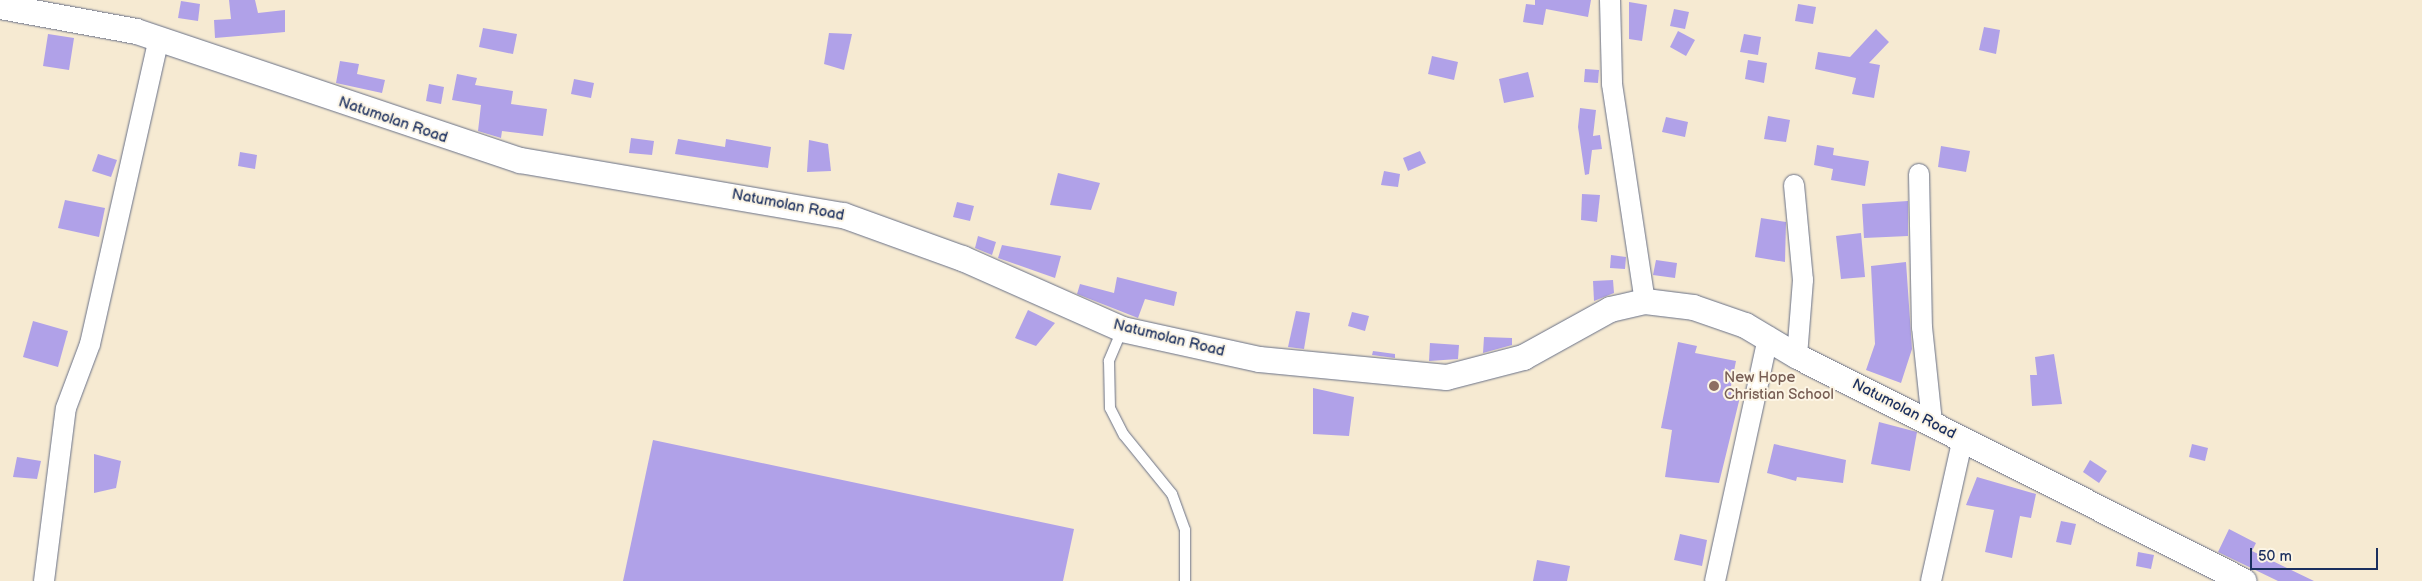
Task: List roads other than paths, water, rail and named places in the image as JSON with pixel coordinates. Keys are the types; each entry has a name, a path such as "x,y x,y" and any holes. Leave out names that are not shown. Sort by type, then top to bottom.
{"street":[{"path":"1610,0 1612,84 1645,301"},
{"name":"Natumolan Road","path":"0,6 94,20 159,39 520,160 843,215 962,258 1122,329 1259,359 1446,377 1496,368 1602,313 1645,301 1711,311 1768,336 1798,356 1963,438 2214,574 2244,581"},
{"path":"44,581 66,408 90,344 159,39"},
{"path":"1919,174 1922,327 1932,422"},
{"path":"1794,185 1803,280 1798,356"},
{"path":"1715,581 1768,336"},
{"path":"1931,581 1963,438"}],"lane":[{"path":"1122,329 1109,361 1110,408 1124,435 1172,494 1185,530 1185,581"}],"place":[{"name":"New Hope Christian School","path":"1714,386"}]}
